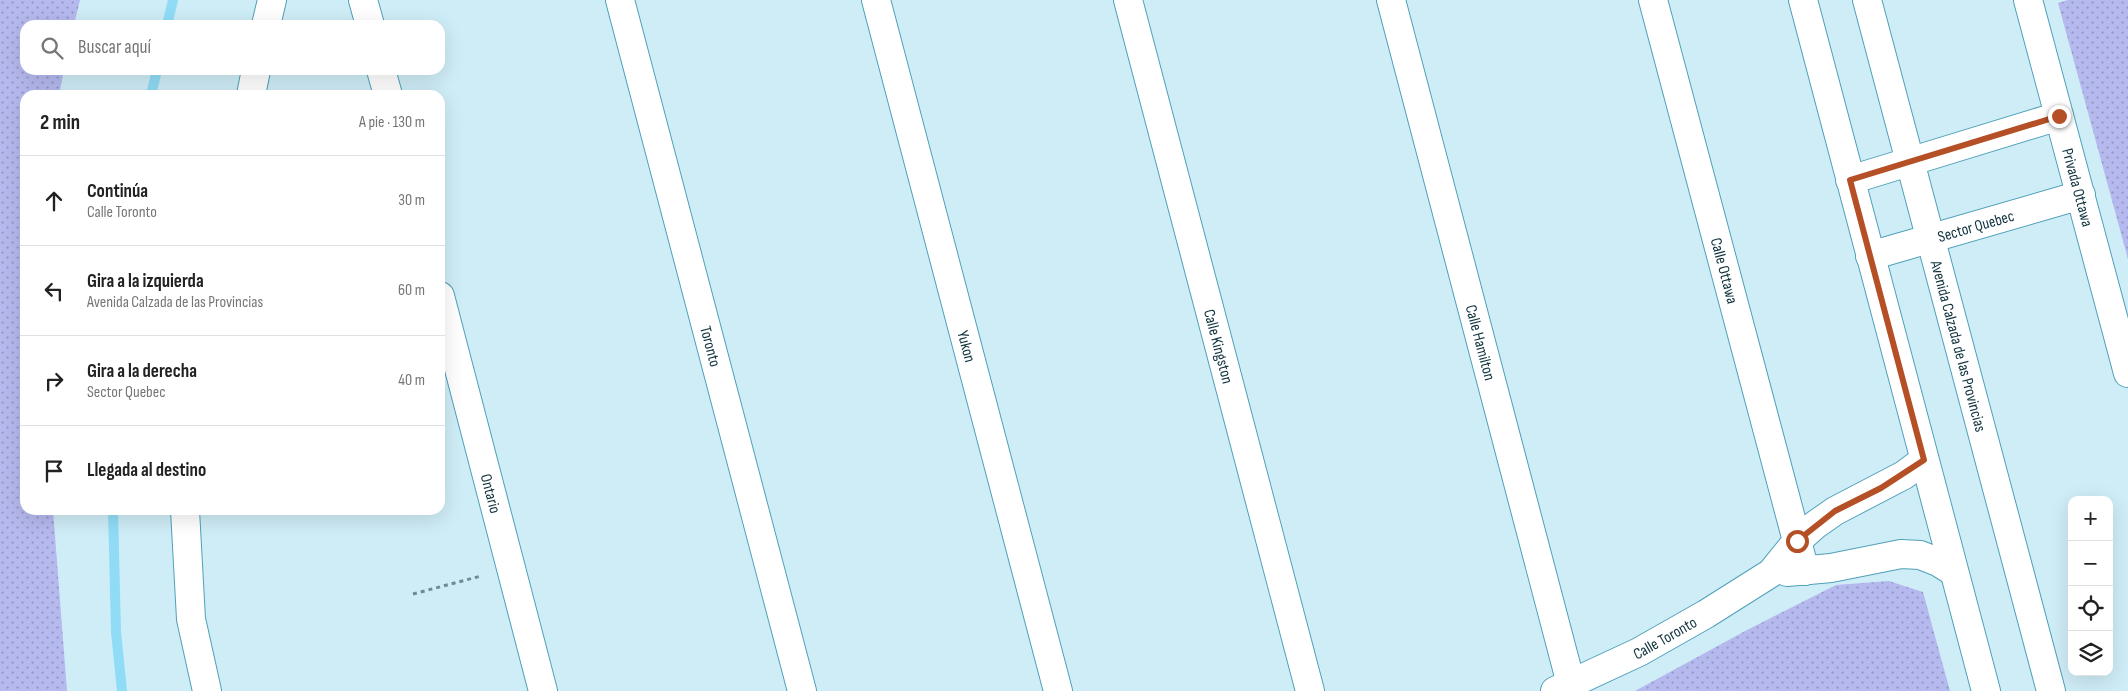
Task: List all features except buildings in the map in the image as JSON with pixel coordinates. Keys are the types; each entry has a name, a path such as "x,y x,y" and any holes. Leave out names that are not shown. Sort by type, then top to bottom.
{"street":[{"path":"267,20 272,0"},
{"path":"363,0 369,20"},
{"name":"Toronto","path":"620,0 802,691"},
{"name":"Yukon","path":"876,0 1058,691"},
{"name":"Calle Kingston","path":"1128,0 1310,691"},
{"name":"Calle Hamilton","path":"1391,0 1562,688"},
{"name":"Calle Ottawa","path":"1653,0 1805,571"},
{"path":"1803,0 1986,691"},
{"name":"Avenida Calzada de las Provincias","path":"1867,0 2051,691"},
{"name":"Privada Ottawa","path":"2028,0 2126,356"},
{"path":"251,90 255,75"},
{"path":"382,75 387,90"},
{"path":"1850,180 2059,116"},
{"name":"Sector Quebec","path":"1870,256 2081,195"},
{"name":"Ontario","path":"445,315 543,691"},
{"name":"Calle Toronto","path":"1562,688 1639,652 1706,614 1770,573 1797,541 1835,511 1881,488 1924,460"},
{"path":"185,515 191,619 207,691"},
{"name":"Calle Toronto","path":"1770,573 1805,571 1901,554 1920,555 1938,562 1954,572"}],"path":[{"path":"414,594 511,568"}],"shaded area":[{"path":"0,0 80,0 75,20 20,20 20,75 63,75 60,90 20,90 20,515 53,515 67,691 0,691"},
{"path":"2068,0 2128,0 2128,259 2058,3"},
{"path":"1889,581 1923,592 1950,691 1635,691 1747,630 1836,585"}],"waterway":[{"path":"168,20 173,0"},
{"path":"152,90 156,75"},
{"path":"113,515 116,632 122,691"}],"route":[{"path":"1797,541 1835,511 1904,475 1924,460 1850,180 2059,116"}]}
